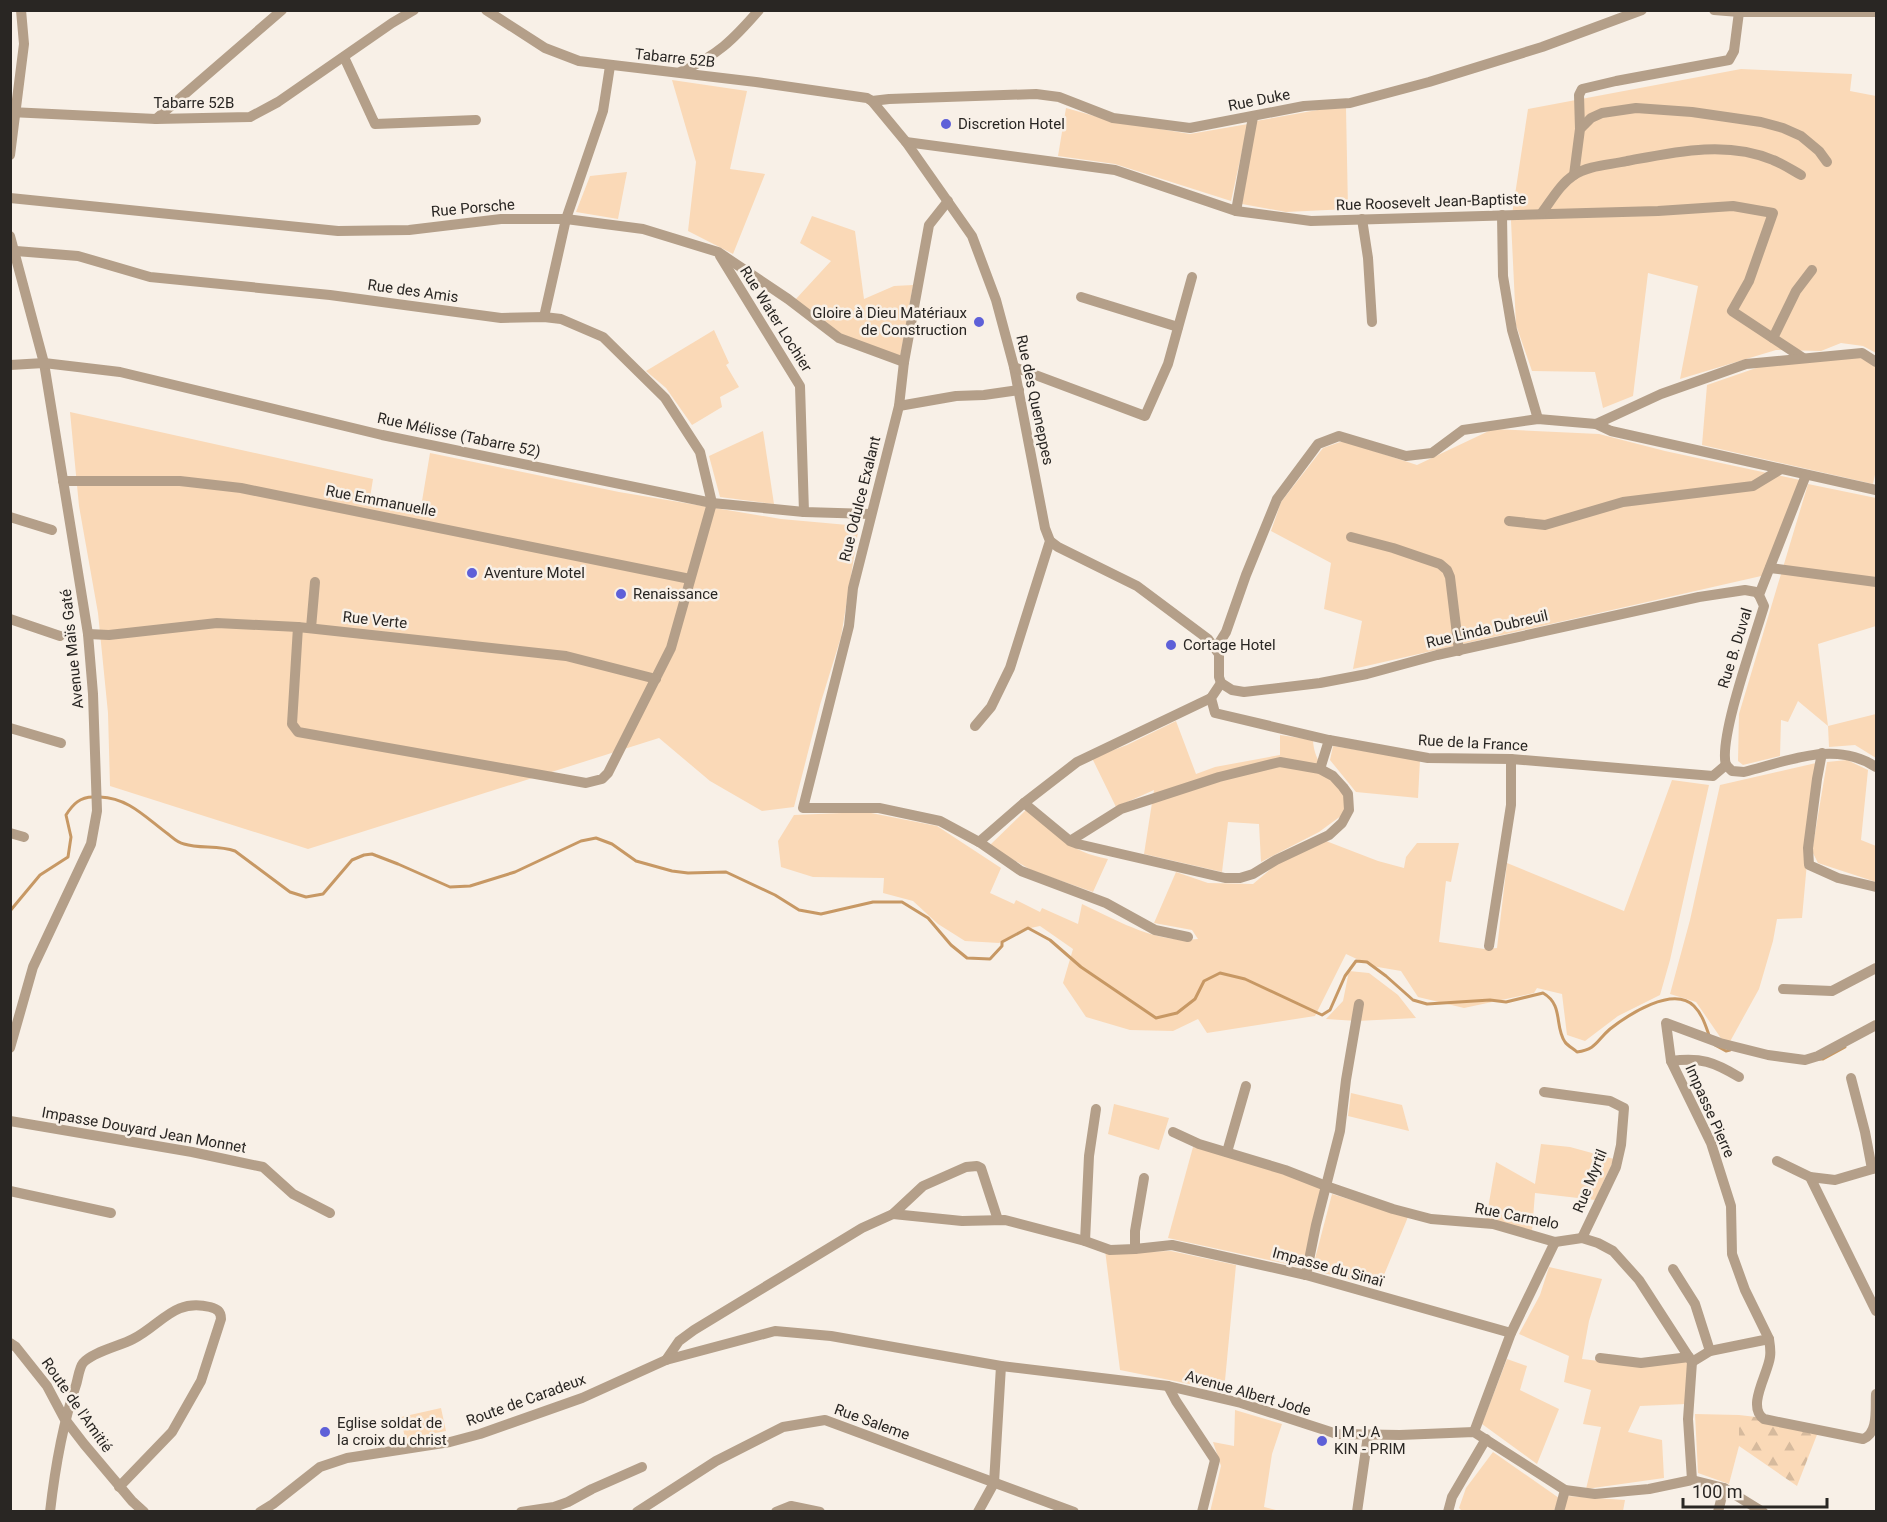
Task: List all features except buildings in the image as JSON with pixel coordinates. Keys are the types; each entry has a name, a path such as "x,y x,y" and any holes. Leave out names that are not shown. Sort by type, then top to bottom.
{"street":[{"path":"10,155 13,113 24,44 21,10"},
{"path":"156,119 282,10"},
{"name":"Tabarre 52B","path":"13,113 156,119 250,117 278,102 392,22 414,10"},
{"name":"Tabarre 52B","path":"486,10 545,48 579,61 867,98 872,101"},
{"path":"506,22 511,10"},
{"path":"680,73 706,61 732,41 759,10"},
{"name":"Rue Duke","path":"872,101 1036,94 1059,97 1113,118 1190,128 1304,106 1350,103 1430,82 1542,47 1642,10"},
{"path":"1714,10 1876,12"},
{"path":"1574,175 1580,129 1579,94 1582,89 1729,60 1734,51 1739,12"},
{"path":"344,57 375,124 476,120"},
{"path":"544,317 566,219 603,111 610,66"},
{"name":"Rue des Queneppes","path":"872,101 906,142 972,236 996,300 1014,367 1050,541"},
{"path":"1580,129 1591,118 1613,111 1636,108 1692,112 1761,122 1783,128 1800,136 1819,151 1827,162"},
{"path":"1236,211 1253,117"},
{"name":"Rue Roosevelt Jean-Baptiste","path":"906,142 1115,170 1236,211 1311,221 1658,211 1733,206 1773,213 1749,281 1732,311 1803,358"},
{"path":"926,170 926,156 934,146"},
{"path":"1541,214 1574,175 1595,167 1682,151 1726,149 1772,159 1801,175"},
{"name":"Rue Porsche","path":"10,198 338,231 409,230 501,219 566,219 643,229 717,252 788,299 839,338 904,362"},
{"name":"Rue Odulce Exalant","path":"948,201 929,225 904,362 899,406 853,588 849,626 803,808 879,808 940,821 979,842"},
{"path":"1502,215 1503,276 1512,330 1538,419"},
{"path":"1362,219 1368,258 1372,322"},
{"name":"Avenue Maïs Gaté","path":"10,236 16,251 44,363 88,634 97,795 97,811 91,844 33,967 10,1048"},
{"name":"Rue des Amis","path":"16,251 78,256 150,277 330,295 501,318 561,319 603,337 665,398 700,452 712,503"},
{"name":"Rue Water Lochier","path":"717,252 800,386 804,512"},
{"path":"1773,338 1796,291 1812,270"},
{"path":"1014,367 1146,416 1168,364 1192,277"},
{"path":"1081,297 1178,327"},
{"path":"1596,424 1662,394 1746,364 1862,353 1876,362"},
{"name":"Rue Mélisse (Tabarre 52)","path":"10,365 44,363 120,372 382,435 712,503 804,512 871,514"},
{"path":"899,406 956,396 1019,390"},
{"path":"1216,648 1226,632 1276,499 1318,444 1339,435 1406,456 1432,453 1463,430 1538,419 1596,424 1611,432 1876,490"},
{"path":"1509,521 1545,525 1623,502 1753,486 1781,469"},
{"name":"Rue B. Duval","path":"1726,765 1724,747 1736,698 1764,606 1759,595 1806,475"},
{"name":"Rue Emmanuelle","path":"63,482 180,481 242,488 690,579"},
{"path":"298,627 292,724 298,732 586,783 602,779 608,773 671,648 712,503"},
{"path":"10,517 52,530"},
{"path":"1351,537 1394,548 1440,564 1447,570 1450,577 1459,651"},
{"path":"975,726 991,707 1010,668 1050,541 1137,586 1199,632 1216,648 1219,654 1221,683 1211,698 1086,757 1024,803 979,842 1021,871 1106,903 1155,930 1188,937"},
{"path":"1770,568 1876,582"},
{"path":"311,628 315,582"},
{"name":"Rue Linda Dubreuil","path":"1221,683 1232,690 1244,692 1320,683 1699,597 1745,590 1756,592 1759,595"},
{"path":"10,619 60,636"},
{"name":"Rue Verte","path":"88,634 109,635 217,623 311,628 566,656 656,679"},
{"name":"Rue de la France","path":"1211,698 1215,713 1329,740 1428,758 1511,759 1713,776 1726,765"},
{"path":"10,728 61,743"},
{"path":"1320,769 1329,740"},
{"path":"1822,753 1808,848 1809,865 1838,878 1876,887"},
{"path":"1726,765 1732,771 1744,772 1822,753 1864,759 1876,767"},
{"path":"1489,946 1511,805 1511,759"},
{"path":"1024,803 1070,841 1225,878 1240,878 1253,874 1276,860 1329,835 1342,823 1349,810 1348,794 1333,776 1320,769 1280,762 1219,777 1121,809 1070,841"},
{"path":"10,833 24,837"},
{"path":"1783,989 1832,991 1876,968"},
{"path":"1306,1275 1340,1131 1359,1004"},
{"name":"Impasse Pierre","path":"1768,1339 1745,1290 1732,1254 1731,1206 1712,1143 1671,1061 1666,1023 1720,1043 1805,1060 1818,1056 1876,1025"},
{"path":"1671,1061 1695,1059 1715,1063 1739,1077"},
{"path":"1777,1161 1810,1177 1835,1180 1874,1168 1851,1078"},
{"path":"1227,1152 1246,1086"},
{"name":"Rue Myrtil","path":"1544,1092 1610,1101 1624,1108 1621,1145 1616,1167 1582,1238"},
{"path":"1085,1241 1089,1156 1096,1109"},
{"name":"Impasse Douyard Jean Monnet","path":"10,1121 192,1152 263,1167 293,1194 330,1213"},
{"name":"Rue Carmelo","path":"1173,1132 1199,1144 1285,1170 1393,1209 1431,1219 1493,1224 1555,1242 1582,1238"},
{"path":"666,1360 679,1341 694,1330 862,1228 893,1214 923,1186 966,1167 981,1168 998,1220"},
{"path":"1810,1177 1876,1311"},
{"path":"1135,1250 1135,1231 1144,1178"},
{"path":"10,1191 111,1213"},
{"name":"Impasse du Sinaï","path":"893,1214 962,1221 1005,1220 1110,1250 1135,1250 1172,1245 1306,1275 1511,1333"},
{"path":"1582,1238 1613,1251 1639,1280 1690,1360 1688,1419 1692,1480"},
{"path":"1555,1242 1511,1333 1474,1432 1565,1490 1595,1494 1649,1489 1692,1480 1724,1488 1763,1512"},
{"path":"1673,1269 1695,1304 1710,1351"},
{"path":"50,1512 64,1418 83,1363 141,1334 177,1308 198,1304 218,1310 222,1319 201,1381 172,1432 119,1487"},
{"name":"Route de Caradeux","path":"260,1512 320,1467 347,1458 450,1442 480,1434 582,1398 666,1360 775,1331"},
{"name":"Avenue Albert Jode","path":"775,1331 822,1335 1001,1366 1168,1386 1242,1403 1337,1434 1400,1435 1474,1432"},
{"path":"1600,1358 1641,1363 1690,1360 1710,1351 1768,1339 1770,1358 1756,1403 1758,1412 1764,1419 1863,1439 1871,1434 1873,1429 1876,1394"},
{"name":"Route de l'Amitié","path":"10,1343 16,1347 47,1386 64,1418 119,1487 131,1506 144,1512"},
{"path":"978,1512 994,1483 1001,1366"},
{"path":"1168,1386 1215,1460 1202,1512"},
{"name":"Rue Saleme","path":"637,1512 716,1461 783,1427 825,1420 1074,1512"},
{"path":"1357,1512 1368,1434"},
{"path":"1448,1512 1452,1497 1486,1439"},
{"path":"521,1512 554,1507 568,1502 642,1467"},
{"path":"1718,1512 1724,1488"},
{"path":"1559,1512 1565,1490"},
{"path":"776,1512 791,1506 820,1512"}],"green space":[{"path":"1741,69 1852,74 1850,91 1876,96 1876,353 1863,346 1841,343 1821,351 1776,350 1680,379 1698,286 1648,273 1633,396 1603,408 1595,372 1532,371 1516,325 1511,221 1528,109"},
{"path":"672,80 747,91 730,169 765,174 733,254 688,231 696,162"},
{"path":"1066,108 1112,121 1190,134 1248,124 1231,201 1115,164 1058,156"},
{"path":"1346,108 1348,209 1286,212 1242,204 1256,121 1323,109"},
{"path":"627,172 618,219 576,212 590,176"},
{"path":"812,216 855,231 864,299 894,286 913,285 900,357 842,335 795,300 831,261 800,243"},
{"path":"714,330 729,363 726,365 739,387 720,397 722,407 692,425 666,388 646,371"},
{"path":"1861,357 1876,367 1876,470 1873,484 1702,445 1707,385 1762,366"},
{"path":"70,412 373,479 369,504 420,513 430,453 619,492 781,519 859,526 841,637 820,705 794,807 762,811 710,781 659,738 308,849 110,786 108,713 98,613 79,506"},
{"path":"1493,429 1599,434 1665,451 1800,480 1770,574 1353,669 1362,621 1324,609 1331,563 1271,531 1281,502 1323,448 1343,441 1417,465"},
{"path":"763,431 774,504 720,497 709,456"},
{"path":"1808,484 1876,498 1876,626 1818,644 1828,726 1798,701 1788,722 1781,720 1780,756 1743,765 1738,761 1739,714"},
{"path":"1876,714 1876,758 1855,745 1829,747 1828,726"},
{"path":"1176,721 1196,774 1215,767 1280,755 1280,735 1313,740 1320,764 1349,794 1349,810 1319,832 1261,862 1259,824 1228,822 1222,872 1144,854 1154,790 1116,807 1092,758 1127,745"},
{"path":"1333,746 1420,760 1418,798 1356,792 1330,760"},
{"path":"1847,760 1868,770 1861,840 1876,846 1876,882 1818,863 1812,851 1827,762"},
{"path":"1816,763 1802,918 1777,919 1759,989 1727,1047 1696,1002 1670,994 1690,920 1720,785"},
{"path":"1672,780 1709,785 1660,995 1618,1016 1585,1041 1567,1035 1562,994 1537,988 1534,993 1464,1008 1418,997 1401,971 1372,966 1346,954 1315,1016 1207,1033 1198,1019 1173,1031 1130,1030 1086,1017 1063,983 1073,949 1040,926 1021,930 999,943 965,941 938,924 913,901 883,893 884,878 813,877 781,867 778,841 794,815 866,812 937,826 1001,868 990,893 1014,904 1016,900 1040,912 1042,908 1078,924 1082,904 1138,930 1183,940 1198,939 1192,930 1154,923 1176,872 1208,883 1253,884 1286,856 1326,841 1378,861 1404,868 1406,857 1417,843 1459,843 1451,882 1446,881 1439,942 1484,949 1497,948 1507,863 1624,911"},
{"path":"1027,809 1073,847 1108,859 1093,892 1033,871 989,846"},
{"path":"1349,971 1369,973 1398,995 1416,1018 1357,1021 1326,1019 1343,1001"},
{"path":"1351,1093 1402,1105 1409,1131 1348,1116"},
{"path":"1114,1104 1169,1118 1159,1150 1108,1134"},
{"path":"1541,1144 1570,1147 1614,1159 1595,1200 1535,1193 1532,1231 1486,1220 1496,1162 1535,1184"},
{"path":"1193,1147 1252,1162 1322,1188 1305,1268 1168,1238"},
{"path":"1332,1194 1408,1217 1379,1287 1312,1270"},
{"path":"1105,1250 1171,1251 1236,1265 1224,1391 1120,1370"},
{"path":"1549,1267 1602,1279 1589,1321 1582,1359 1642,1366 1689,1361 1686,1404 1640,1406 1628,1432 1662,1440 1664,1478 1586,1489 1601,1427 1583,1424 1591,1390 1564,1382 1569,1356 1519,1334 1540,1295"},
{"path":"1507,1359 1527,1366 1520,1390 1559,1409 1537,1464 1482,1424"},
{"path":"441,1408 446,1431 405,1439 401,1417"},
{"path":"1235,1410 1282,1424 1272,1454 1264,1507 1280,1511 1210,1512 1221,1466 1213,1442 1234,1446"},
{"path":"1695,1414 1739,1415 1739,1446 1729,1484 1698,1473"},
{"path":"1739,1415 1792,1421 1820,1427 1797,1486 1739,1446"},
{"path":"1493,1452 1559,1498 1554,1511 1463,1512 1459,1508 1466,1488"},
{"path":"1567,1496 1625,1500 1623,1511 1564,1512"}],"waterway":[{"path":"10,911 40,875 68,857 71,837 66,815 77,802 93,797"},
{"path":"100,797 128,805 182,843 235,851 290,892 306,897 323,894 352,860 364,855 372,854 450,887 470,886 515,872 581,841 596,838 612,844 636,861 672,871 726,872 775,895 799,910 821,914 873,902 902,902 928,918 951,945 967,958 990,959 1002,946 1002,942 1028,928 1050,940 1081,967 1156,1018 1177,1013 1195,999 1204,981 1220,973 1245,979 1322,1015 1330,1010 1345,976 1356,961 1367,962 1413,1000 1427,1004 1490,1000 1506,1002 1543,993 1554,1003 1565,1042 1577,1052 1593,1047 1610,1029 1639,1010 1663,1000 1685,1000 1694,1006 1709,1035"},
{"path":"1715,1045 1726,1051 1730,1050"},
{"path":"1819,1059 1845,1047"}],"place":[{"name":"Discretion Hotel","path":"946,124"},
{"name":"Gloire à Dieu Matériaux de Construction","path":"979,322"},
{"name":"Aventure Motel","path":"472,573"},
{"name":"Renaissance","path":"621,594"},
{"name":"Cortage Hotel","path":"1171,645"},
{"name":"Eglise soldat de la croix du christ","path":"325,1432"},
{"name":"I M J A KIN - PRIM","path":"1322,1441"}]}
